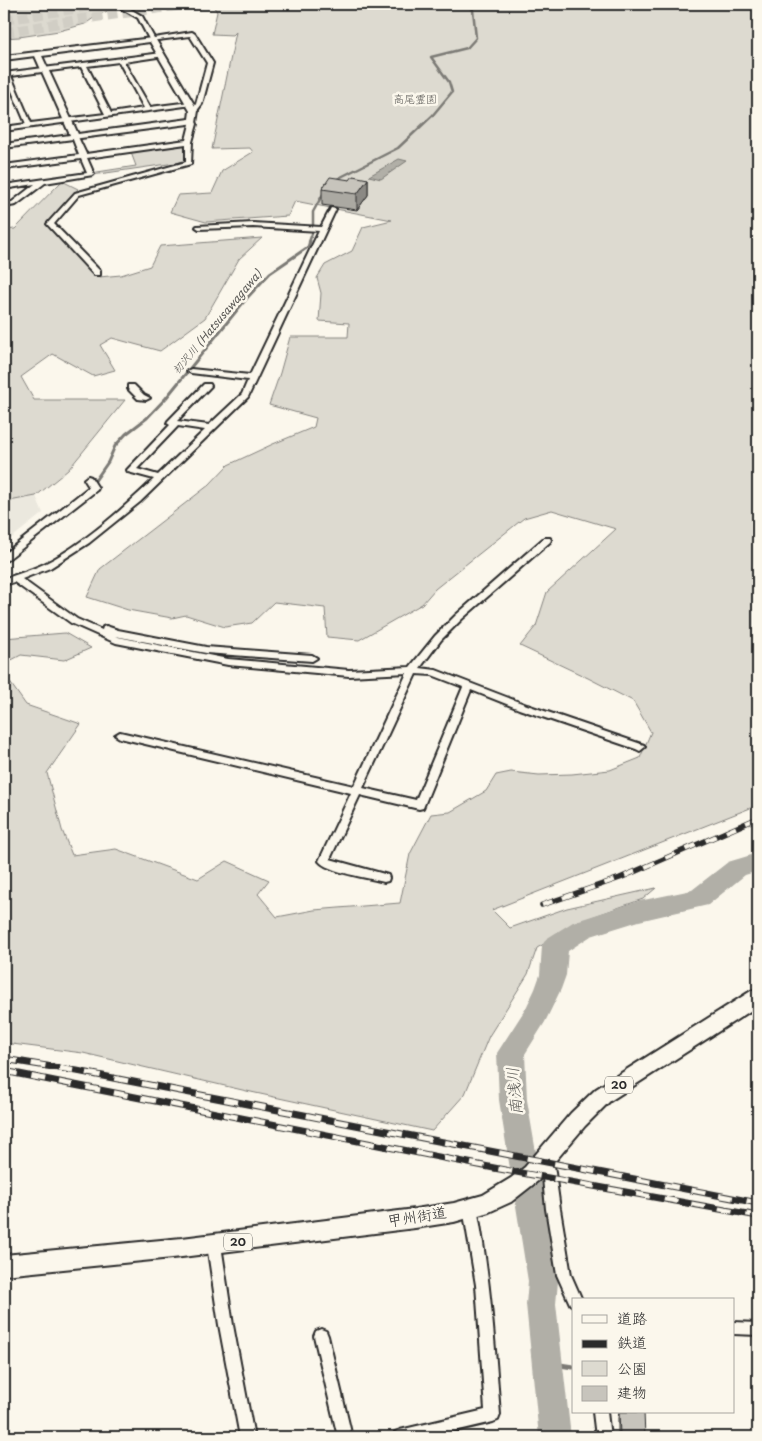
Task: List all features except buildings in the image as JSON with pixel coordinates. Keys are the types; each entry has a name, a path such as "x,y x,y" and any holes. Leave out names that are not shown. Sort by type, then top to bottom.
{"highway":[{"name":"甲州街道","path":"4,1266 214,1245 409,1219 470,1208 505,1195 526,1180 547,1158 580,1116 603,1095 758,996"}],"street":[{"path":"97,273 50,224 77,194 189,163 188,142 193,121 192,107 140,18 122,7 134,4"},
{"path":"4,58 192,34 210,63 199,104 192,107 148,109 4,129"},
{"path":"4,187 91,174 38,54"},
{"path":"29,125 6,75 162,56"},
{"path":"121,61 148,109"},
{"path":"83,65 109,115"},
{"path":"4,146 193,121"},
{"path":"4,167 188,142"},
{"path":"4,206 14,204 43,181"},
{"path":"4,582 47,566 86,541 137,500 244,395 320,229 333,209"},
{"path":"200,227 253,225 320,229"},
{"path":"191,371 253,378"},
{"path":"207,386 171,424 212,428"},
{"path":"131,387 141,397 146,398"},
{"path":"160,478 131,470 176,424"},
{"path":"4,558 94,488 88,479"},
{"path":"384,878 324,861 413,670 438,638 459,617 547,540"},
{"path":"16,579 74,621 116,640 228,662 349,674 413,670 433,672 640,747"},
{"path":"58,609 76,614 108,630 125,634 224,652 312,658"},
{"path":"120,735 419,805 468,686"},
{"path":"547,1158 564,1275 574,1298"},
{"path":"400,1437 444,1432 493,1415 484,1302 476,1233 470,1208"},
{"path":"214,1245 226,1325 248,1437"},
{"path":"734,1328 757,1329"},
{"path":"321,1336 345,1437"},
{"path":"600,1414 603,1436"}],"shaded area":[{"path":"399,159 407,161 381,179 369,176"},
{"path":"36,496 43,513 4,544 4,502"}],"green space":[{"path":"18,4 124,4 98,15 85,24 59,31 4,38 4,9"},
{"name":"高尾霊園","path":"212,4 758,4 758,805 492,910 510,928 567,908 656,888 643,899 589,918 537,948 528,974 489,1036 465,1094 432,1131 83,1053 4,1043 4,674 26,705 81,724 47,773 62,830 72,855 116,849 198,879 227,861 269,880 258,894 277,917 314,910 400,903 410,854 431,814 450,812 486,791 496,775 511,772 539,775 610,770 640,758 651,732 633,701 520,646 536,626 547,592 616,529 552,510 524,518 435,589 422,604 359,640 327,637 325,608 274,602 252,623 225,627 186,615 172,618 128,610 87,597 100,569 209,485 228,465 314,427 316,418 269,405 290,337 348,337 349,323 319,321 321,293 317,278 325,265 352,251 363,227 392,220 295,201 288,216 206,222 170,212 178,195 212,193 222,171 253,152 250,148 212,149 236,32 233,35 212,34 217,12"},
{"path":"189,142 189,161 92,175 91,173 136,166 130,150"},
{"path":"62,181 78,189 47,225 99,277 121,275 150,266 160,246 262,238 239,259 205,318 160,351 112,338 100,345 115,370 93,376 53,354 21,377 34,400 125,400 68,470 36,496 4,502 4,230 15,229"},
{"path":"65,633 91,648 64,660 21,655 4,664 4,638"}],"waterway":[{"name":"初沢川 (Hatsusawagawa)","path":"333,181 398,148 432,116 452,92 449,82 431,57 467,48 476,38 473,10 469,4"},
{"name":"初沢川 (Hatsusawagawa)","path":"309,242 313,231 313,212 324,192"},
{"name":"初沢川 (Hatsusawagawa)","path":"92,485 108,462 115,446 126,434 147,418 166,398 246,299 270,273 308,247 310,241"},
{"name":"初沢川 (Hatsusawagawa)","path":"9,550 29,534"},
{"name":"初沢川 (Hatsusawagawa)","path":"4,554 10,549"},
{"name":"南浅川","path":"555,1437 541,1304 543,1281 513,1100 511,1053 536,1014 548,989 553,975 555,946 582,929 639,911 699,898 737,868 758,862"},
{"path":"547,1363 572,1367"}],"tunnel":[{"path":"4,20 104,4"},
{"path":"4,33 82,19 189,4"}],"railway":[{"path":"542,905 620,878 758,818"},
{"path":"4,1059 77,1071 758,1203"},
{"path":"4,1071 494,1168 758,1216"}]}
